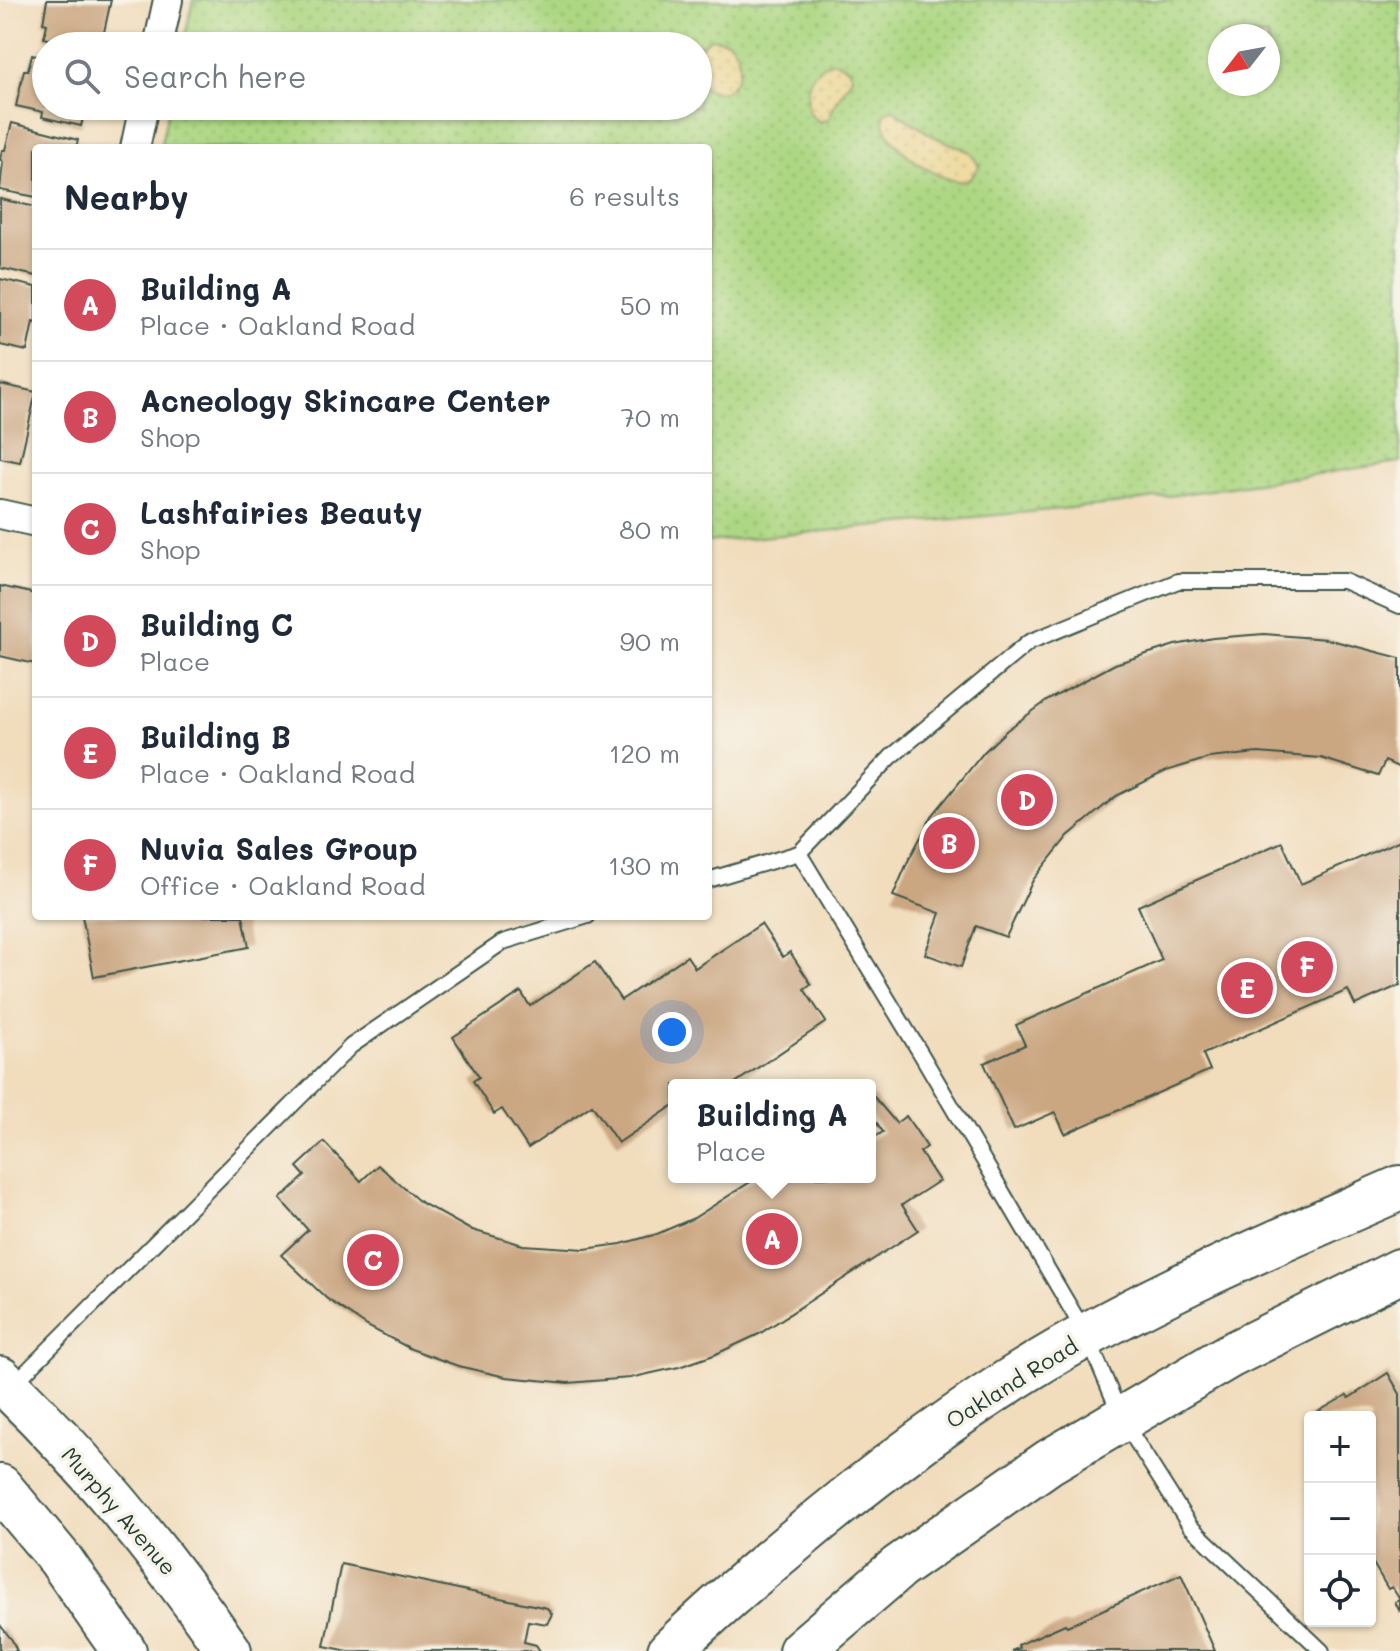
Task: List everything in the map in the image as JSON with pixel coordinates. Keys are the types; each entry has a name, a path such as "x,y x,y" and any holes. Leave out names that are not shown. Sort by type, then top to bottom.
{"main road":[{"name":"Oakland Road","path":"670,1651 706,1616 849,1496 938,1429 1061,1350 1251,1253 1400,1188"},
{"path":"801,1651 899,1567 1049,1462 1229,1356 1400,1271"},
{"name":"Murphy Avenue","path":"5,1383 119,1506 181,1582 229,1651"},
{"path":"0,1487 60,1559 124,1651"}],"street":[{"path":"161,32 168,0"},
{"path":"136,144 141,120"},
{"path":"0,514 32,521"}],"lane":[{"path":"712,879 799,853 891,757 1029,642 1178,581 1344,581 1400,606"},
{"path":"799,853 1087,1336 1122,1419 1190,1526 1322,1651"},
{"path":"5,1383 351,1046 503,942 575,920"}],"green space":[{"path":"193,0 1400,0 1400,462 1115,504 712,542 712,144 161,144 166,120 712,120 712,32 186,32"}],"sand":[{"path":"712,38 728,41 739,63 734,83 727,90 712,91"},
{"path":"835,61 850,69 852,77 829,119 819,122 809,112 808,87 819,68"},
{"path":"892,109 931,135 970,152 979,166 974,174 967,180 957,181 915,161 891,137 885,125 884,114"}],"building":[{"path":"47,0 111,0 104,32 45,32 47,24 43,23"},
{"path":"32,55 32,110 16,106 24,70 28,70"},
{"path":"55,120 82,120 81,126"},
{"path":"12,123 78,140 77,144 32,144 32,196 0,190 3,162 0,159 2,150 5,150"},
{"path":"0,199 32,206 32,275 0,268"},
{"path":"0,279 32,286 32,327 27,351 0,345"},
{"path":"0,384 32,391 32,410 20,462 0,458"},
{"path":"0,586 32,593 32,663 0,656"},
{"path":"1264,634 1327,639 1400,658 1400,768 1385,761 1378,776 1321,758 1258,753 1209,758 1166,771 1116,796 1068,836 1033,880 1006,937 976,926 961,967 925,954 940,913 893,896 932,816 984,752 1007,730 1048,700 1115,664 1175,645"},
{"path":"1400,840 1400,985 1355,1005 1348,990 1203,1054 1210,1070 1065,1134 1055,1112 1014,1130 984,1063 1025,1045 1016,1025 1162,960 1138,906 1282,842 1301,884"},
{"path":"83,920 244,920 249,947 94,977"},
{"path":"761,924 783,957 790,952 811,984 804,989 826,1022 741,1079 668,1079 668,1109 618,1143 592,1105 528,1148 502,1109 494,1114 473,1081 479,1077 453,1037 521,992 530,1006 595,962 621,1000 687,956 695,968"},
{"path":"876,1099 896,1123 906,1116 927,1147 920,1152 939,1181 902,1205 918,1230 759,1334 679,1367 630,1378 568,1383 506,1377 458,1366 411,1349 367,1326 326,1298 281,1255 308,1230 280,1199 305,1176 297,1167 324,1142 361,1181 378,1165 420,1202 469,1229 523,1245 585,1249 621,1244 657,1234 694,1218 749,1183 876,1183 876,1136 883,1132 876,1122"},
{"path":"1388,1373 1400,1394 1400,1600 1392,1587 1388,1589 1376,1568 1376,1411 1319,1411 1347,1395 1349,1398"},
{"path":"341,1564 547,1608 552,1614 547,1624 528,1621 524,1642 536,1645 540,1651 349,1651 324,1646"},
{"path":"1181,1574 1215,1651 1011,1651 1019,1648 1018,1645"},
{"path":"0,1625 12,1640 17,1651 0,1651"}],"place":[{"name":"Building C","path":"1027,800"},
{"name":"Acneology Skincare Center","path":"949,843"},
{"name":"Nuvia Sales Group","path":"1307,967"},
{"name":"Building B","path":"1247,988"},
{"name":"Building A","path":"772,1239"},
{"name":"Lashfairies Beauty","path":"373,1260"}]}
